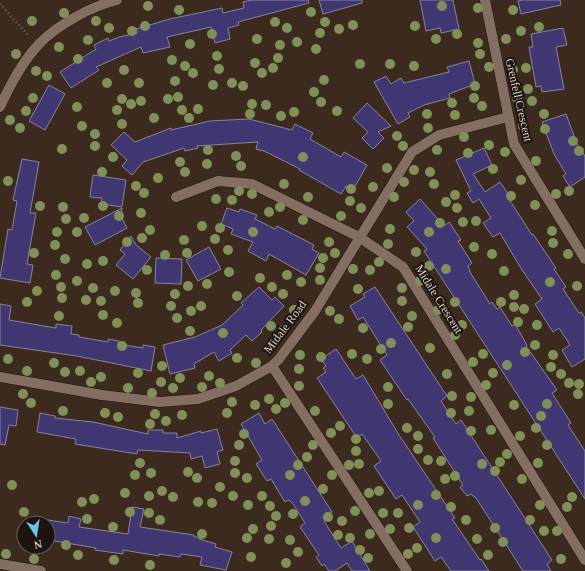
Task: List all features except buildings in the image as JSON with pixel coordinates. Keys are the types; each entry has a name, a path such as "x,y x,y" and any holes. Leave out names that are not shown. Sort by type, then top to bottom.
{"street":[{"path":"0,107 13,79 39,43 68,21 104,3 117,0"},
{"name":"Grenfell Crescent","path":"485,0 514,144 585,259"},
{"name":"Midale Road","path":"0,377 102,395 160,402 198,399 236,386 272,366 315,310 412,152 439,135 508,117"},
{"name":"Midale Crescent","path":"176,197 218,181 252,184 360,237 403,267 585,560"},
{"path":"272,366 282,379 407,571"},
{"path":"0,564 41,571"}],"path":[{"path":"0,4 29,36"}]}
